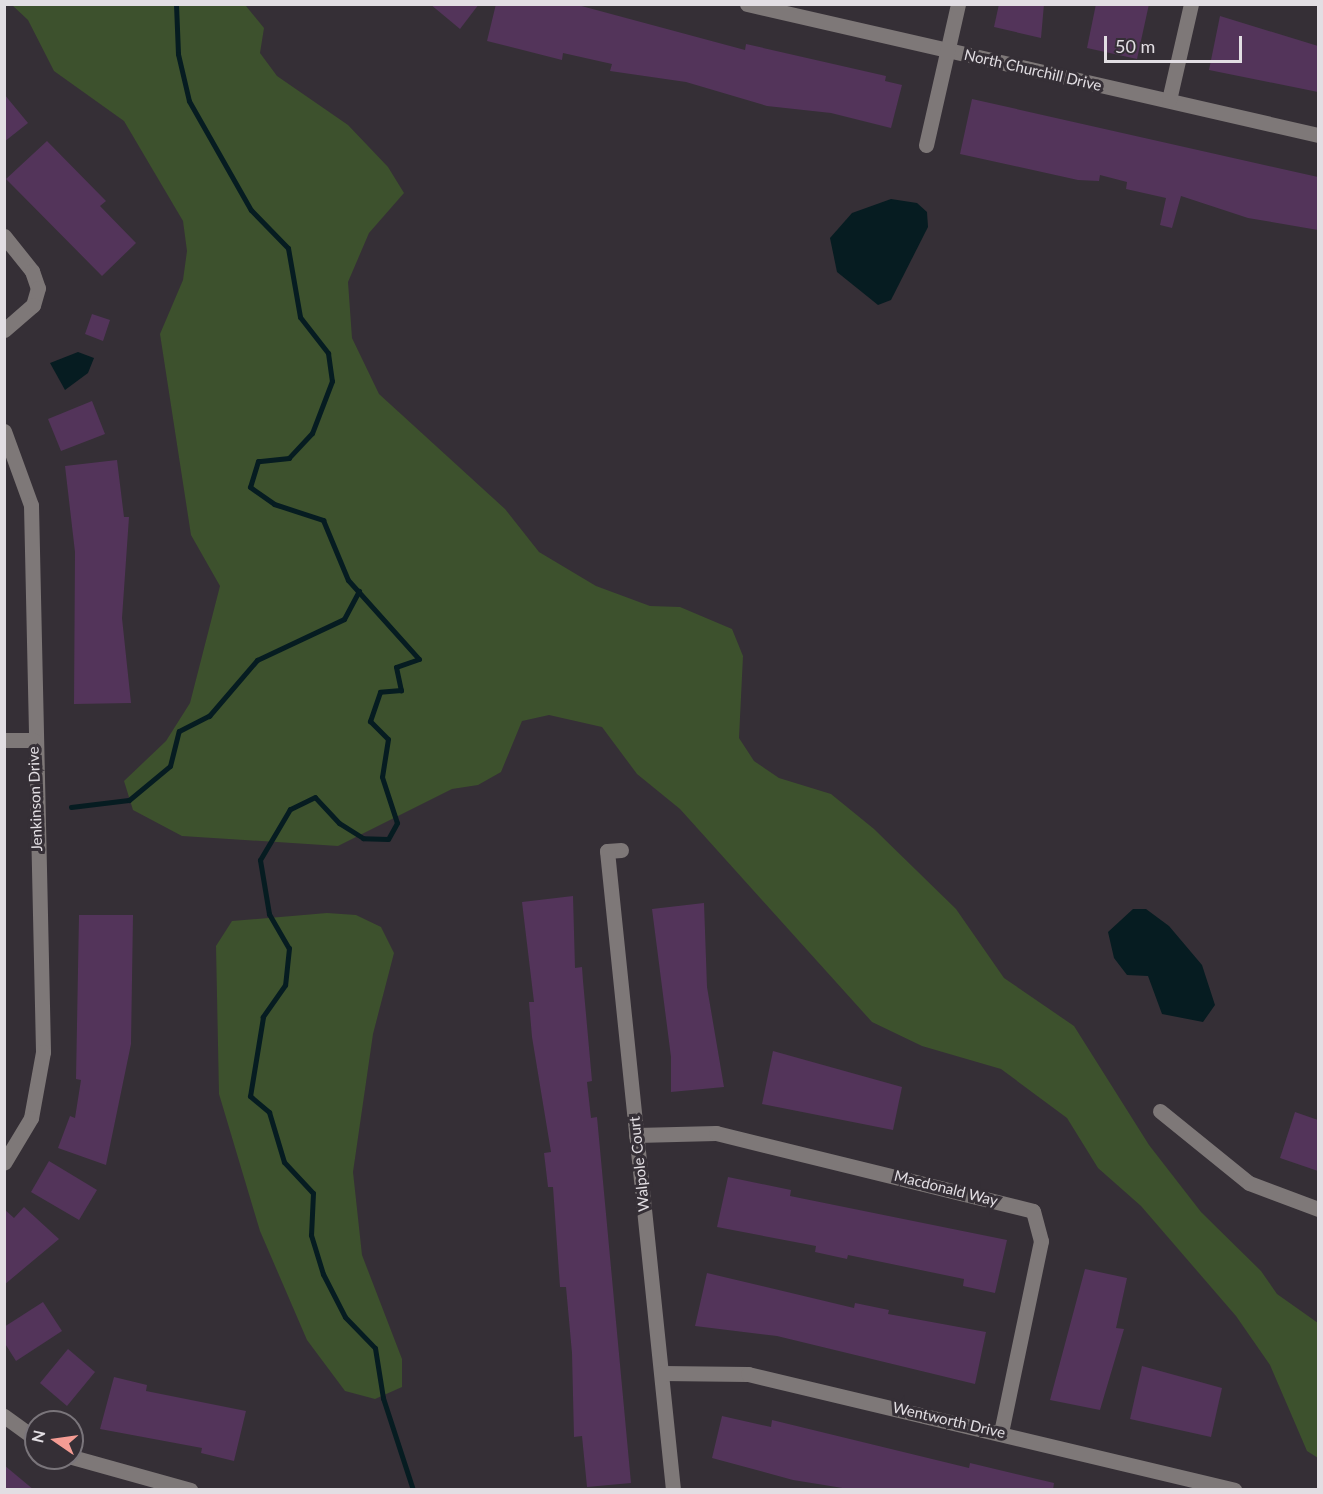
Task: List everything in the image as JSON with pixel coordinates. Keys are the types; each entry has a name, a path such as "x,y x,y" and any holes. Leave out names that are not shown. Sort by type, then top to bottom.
{"street":[{"name":"North Churchill Drive","path":"747,4 1318,135"},
{"path":"926,145 958,4"},
{"path":"1169,100 1191,4"},
{"path":"4,236 32,271 38,288 33,305 4,330"},
{"name":"Jenkinson Drive","path":"4,431 31,505 33,740 43,1052 31,1118 4,1163"},
{"path":"4,740 33,740"},
{"name":"Walpole Court","path":"621,850 607,851 674,1490"},
{"path":"1160,1111 1249,1184 1318,1209"},
{"name":"Macdonald Way","path":"636,1136 716,1133 1033,1211 1041,1241 1001,1432"},
{"name":"Wentworth Drive","path":"662,1373 748,1374 1001,1432 1234,1490"},
{"path":"4,1416 24,1430"},
{"path":"84,1460 190,1490"}],"green space":[{"path":"12,5 246,6 264,28 260,53 277,76 348,125 388,167 404,193 369,233 348,282 352,338 379,394 505,509 539,552 596,586 650,606 680,607 732,629 743,656 739,738 754,761 779,778 831,794 874,829 956,909 1004,978 1074,1026 1149,1145 1201,1212 1261,1271 1277,1294 1318,1323 1318,1458 1307,1451 1270,1365 1236,1316 1141,1206 1098,1168 1067,1118 1001,1069 922,1046 872,1022 680,809 637,774 602,727 549,715 522,721 501,772 478,785 452,789 338,846 182,836 133,810 124,781 166,741 190,703 220,586 191,535 160,334 183,280 187,251 183,221 124,121 54,71 28,20"},
{"path":"327,913 356,915 381,927 394,953 373,1034 353,1172 362,1255 402,1359 402,1387 375,1399 345,1391 307,1340 260,1231 219,1094 216,946 232,921"}],"water":[{"path":"891,199 917,203 927,212 928,227 891,300 878,305 837,272 830,238 852,213"},
{"path":"78,352 94,358 88,373 65,390 50,363"},
{"path":"1133,909 1146,909 1169,926 1202,965 1215,1005 1203,1022 1162,1014 1148,976 1127,975 1114,958 1108,932"}],"building":[{"path":"430,4 479,4 460,29"},
{"path":"496,4 574,4 745,50 746,44 886,76 885,81 902,85 891,128 831,113 767,106 686,82 610,71 612,64 563,53 562,60 487,41"},
{"path":"999,4 1044,4 1041,38 994,27"},
{"path":"1096,4 1149,4 1137,59 1087,48"},
{"path":"1220,16 1318,46 1318,92 1209,70"},
{"path":"4,94 28,123 4,142"},
{"path":"972,99 1318,177 1318,230 1248,218 1181,196 1172,228 1160,225 1166,198 1126,189 1127,182 1100,175 1099,181 1078,180 960,154"},
{"path":"47,141 106,201 100,206 136,243 102,276 6,179"},
{"path":"92,314 110,320 103,341 85,334"},
{"path":"92,401 105,434 61,451 48,419"},
{"path":"117,460 124,517 129,517 122,618 131,703 74,704 75,552 65,466"},
{"path":"573,896 575,968 582,967 592,1081 587,1082 591,1118 597,1117 631,1483 587,1487 582,1436 574,1437 572,1353 566,1287 560,1287 553,1187 548,1187 544,1153 551,1152 532,1037 529,1002 534,1002 522,902"},
{"path":"704,903 707,987 724,1087 671,1092 671,1057 652,909"},
{"path":"79,915 133,915 131,1044 106,1165 58,1148 70,1116 75,1118 81,1080 76,1079"},
{"path":"773,1051 902,1087 893,1130 762,1104"},
{"path":"1295,1112 1318,1120 1318,1171 1280,1158"},
{"path":"49,1161 97,1190 79,1220 31,1192"},
{"path":"728,1177 791,1190 790,1196 1007,1240 995,1293 963,1286 964,1279 848,1255 847,1259 815,1252 816,1246 717,1227"},
{"path":"24,1207 59,1239 4,1285 4,1209 14,1218"},
{"path":"1085,1269 1127,1278 1116,1328 1124,1329 1100,1410 1050,1400"},
{"path":"707,1273 854,1308 855,1303 889,1310 888,1314 986,1332 975,1384 777,1336 695,1326"},
{"path":"43,1302 62,1331 16,1361 4,1342 4,1327"},
{"path":"68,1349 95,1372 67,1406 40,1383"},
{"path":"1142,1366 1222,1388 1211,1437 1130,1419"},
{"path":"114,1377 147,1385 146,1391 246,1411 234,1461 201,1453 202,1448 100,1429"},
{"path":"722,1416 771,1427 772,1420 969,1468 970,1463 1054,1483 1053,1490 855,1490 793,1480 712,1458"},
{"path":"4,1465 34,1490 4,1490"}],"waterway":[{"path":"176,4 178,54 189,101 251,210 288,248 300,317 328,353 332,381 312,433 289,458 258,461 250,487 274,504 323,520 348,580 419,659 396,667 401,690 380,692 370,721 388,739 382,777 397,823 388,839 363,838 339,823 315,797 290,809 260,860 269,914 289,948 285,985 263,1017 250,1096 269,1112 284,1162 313,1193 311,1235 323,1274 345,1317 375,1348 383,1398 413,1490"},
{"path":"71,807 129,800 170,766 179,731 209,716 257,660 344,619 359,591"}]}
